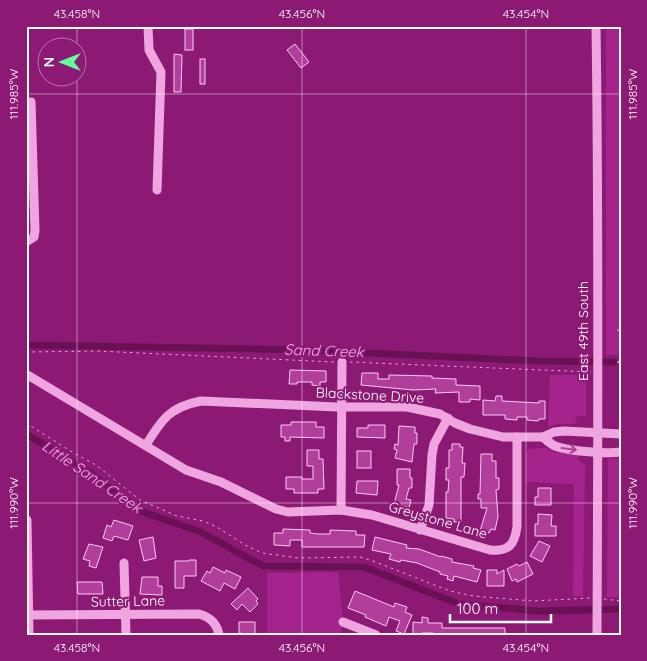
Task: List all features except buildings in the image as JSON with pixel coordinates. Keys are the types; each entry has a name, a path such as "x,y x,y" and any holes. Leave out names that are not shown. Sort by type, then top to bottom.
{"street":[{"path":"148,26 149,50 161,72 157,190"},
{"name":"East 49th South","path":"596,26 598,146 597,372 599,431 596,635"},
{"path":"26,102 31,102 35,231 34,237 26,242"},
{"path":"341,510 342,407 347,362"},
{"path":"26,374 146,445"},
{"name":"Blackstone Drive","path":"146,445 170,413 185,404 201,401 342,407 407,407 440,414 470,429 486,434 517,437 544,437 554,432 564,431 599,431 621,434"},
{"path":"420,530 429,505 434,444 448,418"},
{"name":"Greystone Lane","path":"146,445 186,470 221,482 276,509 288,512 341,510 372,515 490,550 501,551 510,546 516,538 517,437"},
{"name":"Blackstone Drive","path":"544,437 553,445 561,448 598,452 621,452"},
{"path":"27,520 29,635"},
{"path":"124,563 126,635"},
{"name":"Sutter Lane","path":"28,615 198,614 207,616 214,622 218,627 219,635"},
{"path":"342,622 376,635"}],"path":[{"path":"617,330 621,331"},
{"path":"26,352 97,351 597,372"},
{"path":"347,362 351,366"},
{"path":"26,423 96,465 140,500 177,516 203,521 217,527 245,545 262,553 299,558 360,557 450,591 488,598 533,601 621,601"}],"shaded area":[{"path":"606,26 621,26 621,355 606,355"},
{"path":"550,375 586,375 586,416 577,416 575,424 557,424 548,427"},
{"path":"546,448 555,453 578,453 579,462 585,464 583,596 573,596 574,484 526,482 526,455 528,449"},
{"path":"620,458 619,597 607,597 608,459"},
{"path":"338,572 343,622 340,635 267,635 267,573"}],"waterway":[{"name":"Sand Creek","path":"26,345 306,350 538,361 614,362"},
{"name":"Sand Creek","path":"614,362 621,362"},
{"name":"Little Sand Creek","path":"26,434 89,472 140,511 199,531 263,566 364,567 459,604 539,611 621,609"}]}
